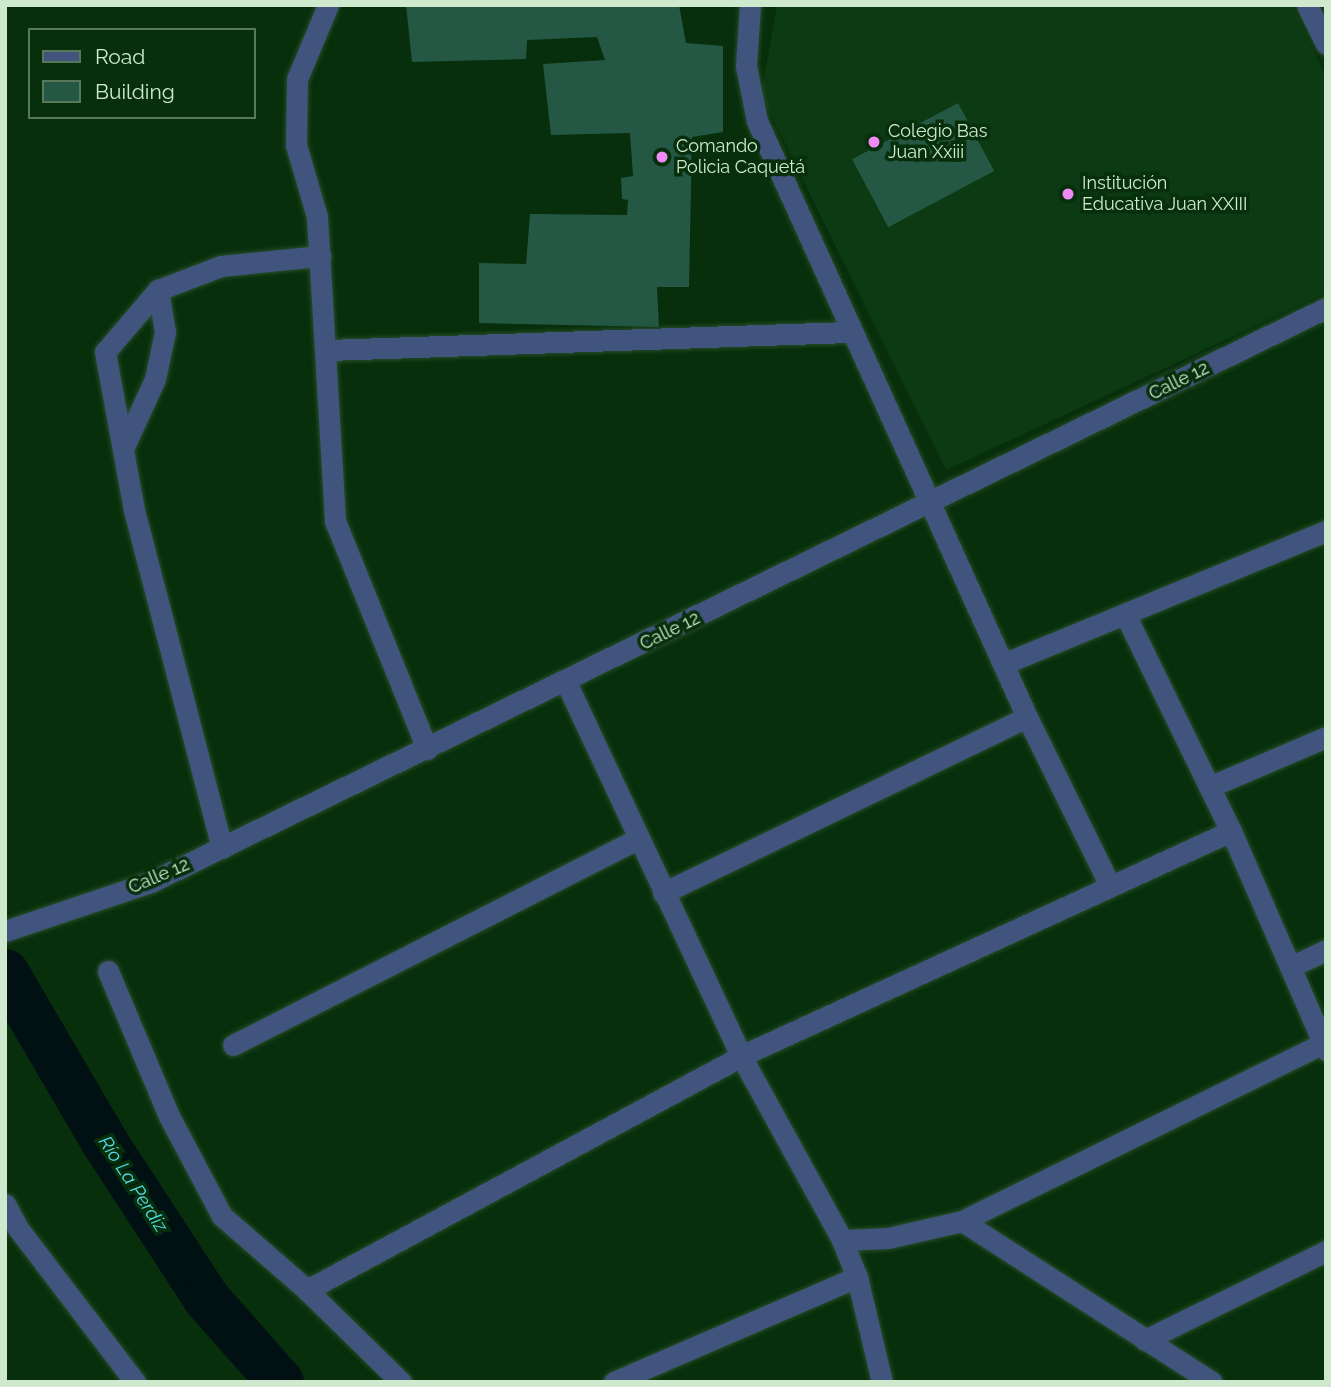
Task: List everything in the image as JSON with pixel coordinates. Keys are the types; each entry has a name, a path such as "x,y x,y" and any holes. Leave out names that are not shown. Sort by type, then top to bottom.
{"street":[{"path":"328,5 297,79 296,145 317,217 328,350 335,521 427,749"},
{"path":"750,5 746,66 757,121 849,332 933,502 1027,717 1110,886"},
{"path":"1307,5 1326,44"},
{"path":"222,848 161,618 123,449 106,352 158,290 221,266 320,256"},
{"path":"123,449 155,379 166,332 158,290"},
{"name":"Calle 12","path":"5,932 151,882 566,682 1326,308"},
{"path":"328,350 849,332"},
{"path":"1003,664 1326,531"},
{"path":"842,1240 888,1238 962,1221 1324,1046 1231,831 1125,614"},
{"path":"566,682 637,839 741,1056 842,1240 858,1277 882,1382"},
{"path":"663,893 1027,717"},
{"path":"1209,787 1326,737"},
{"path":"307,1290 741,1056 1231,831"},
{"path":"233,1045 637,839"},
{"path":"1290,967 1326,950"},
{"path":"107,971 169,1116 222,1216 307,1290 401,1382"},
{"path":"5,1205 17,1227 135,1382"},
{"path":"962,1221 1212,1382"},
{"path":"1145,1340 1326,1251"},
{"path":"614,1382 858,1277"}],"shaded area":[{"name":"Institución Educativa Juan XXIII","path":"777,5 1292,5 1326,77 1326,293 946,470 761,95"}],"building":[{"name":"Comando Policia Caquetá","path":"406,5 679,5 686,43 723,46 723,132 692,137 689,287 657,287 659,327 479,323 479,263 526,264 530,214 627,215 628,200 622,199 621,178 633,176 630,133 551,135 543,64 605,60 597,37 527,40 526,59 412,62"},
{"path":"958,103 994,171 888,227 852,159"}],"waterway":[{"name":"Río La Perdiz","path":"5,972 105,1143 206,1298 280,1382"}],"place":[{"name":"Colegio Bas Juan Xxiii","path":"874,142"},
{"name":"Comando Policia Caquetá","path":"662,157"},
{"name":"Institución Educativa Juan XXIII","path":"1068,194"}]}
